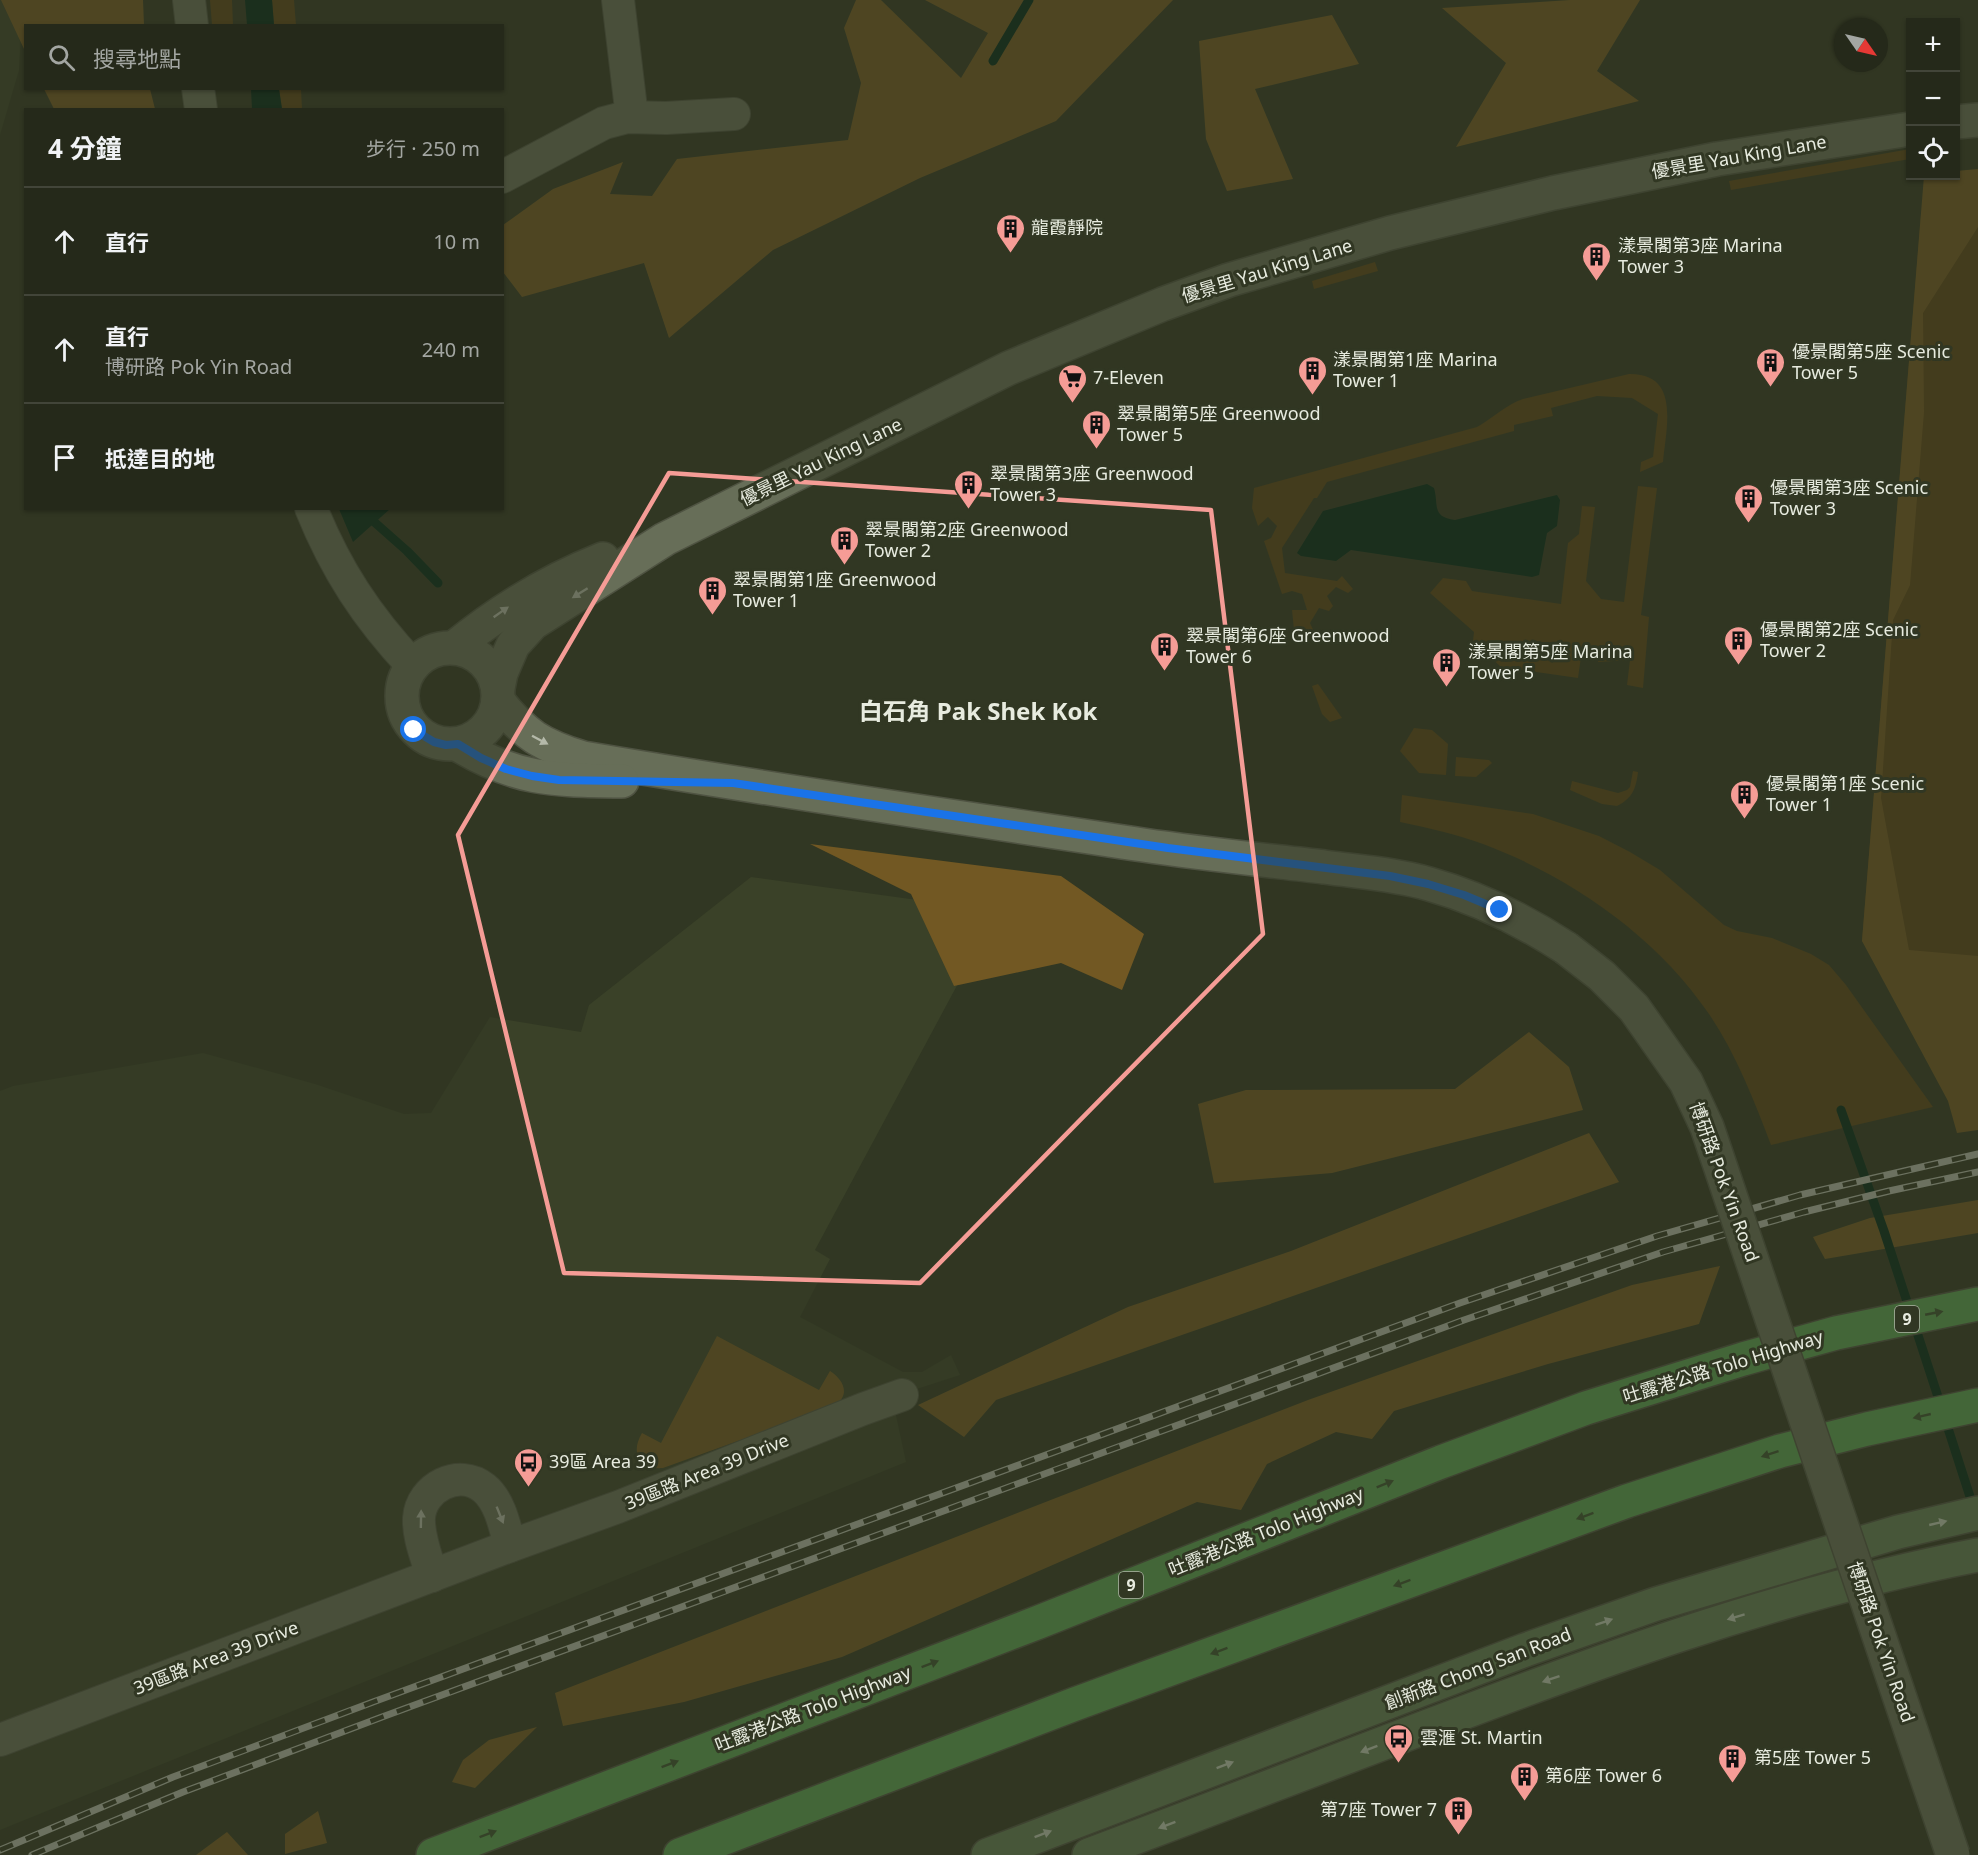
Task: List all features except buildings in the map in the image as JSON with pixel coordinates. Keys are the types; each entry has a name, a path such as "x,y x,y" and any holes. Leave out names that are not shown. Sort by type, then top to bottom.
{"highway":[{"name":"吐露港公路 Tolo Highway","path":"433,1855 1028,1626 1563,1416 1743,1359 1836,1333 1978,1304"},
{"path":"680,1855 1075,1704 1627,1501 1780,1451 1978,1405"}],"main road":[{"name":"創新路 Chong San Road","path":"988,1855 1536,1646 1656,1604 1899,1532 1978,1514"},
{"name":"創新路 Chong San Road","path":"1089,1855 1541,1682 1659,1640 1792,1600 1911,1568 1978,1555"}],"street":[{"path":"189,0 192,24"},
{"path":"618,0 632,117"},
{"path":"198,90 201,108"},
{"path":"504,176 604,123 632,117 666,118 734,114"},
{"path":"1960,122 1978,120"},
{"name":"優景里 Yau King Lane","path":"498,694 506,659 522,633 533,623 665,539 1009,368 1136,315 1229,280 1390,233 1553,193 1717,159 1906,130"},
{"path":"312,510 325,543 344,578 376,624 412,665"},
{"name":"優景里 Yau King Lane","path":"455,647 510,605 541,587 622,552 665,539"},
{"path":"455,647 467,650 483,661 494,676 498,694 489,724 481,734 458,744 446,745 424,737 414,730 407,720 401,698 406,675 412,665 431,651 455,647"},
{"name":"博研路 Pok Yin Road","path":"498,694 524,731 565,752 584,758 733,783 1168,848 1390,876 1428,884 1464,895 1534,927 1602,976 1634,1008 1662,1045 1686,1082 1707,1127 1953,1855"},
{"name":"博研路 Pok Yin Road","path":"458,744 497,765 532,776 559,780 733,783"},
{"name":"39區路 Area 39 Drive","path":"0,1740 618,1507 852,1413 903,1395"},
{"path":"432,1576 419,1518 421,1506 436,1487 448,1481 473,1482 484,1488 493,1498 510,1546"}],"highlighted area":[{"path":"669,473 1211,510 1263,934 920,1283 564,1273 458,835"}],"shaded area":[{"path":"0,0 23,0 19,70 0,135"},
{"path":"1,0 143,0 144,24 24,24 24,49"},
{"path":"210,0 232,0 233,24 212,24"},
{"path":"245,0 272,0 274,24 247,24"},
{"path":"272,0 294,0 296,24 274,24"},
{"path":"856,0 881,0 961,78 988,33 925,0 1173,0 1056,121 920,178 773,250 669,338 644,263 522,297 504,273 504,224 553,189 623,162 610,194 652,196 677,159 848,140 861,83 844,28"},
{"path":"1570,0 1640,0 1597,71 1639,101 1456,147 1506,63 1442,8"},
{"path":"1332,15 1359,64 1255,89 1293,179 1227,191 1206,139 1199,41"},
{"path":"44,90 150,90 155,108 54,108"},
{"path":"251,90 279,90 282,108 252,108"},
{"path":"279,90 301,90 302,108 282,108"},
{"path":"1906,150 1906,160 1731,190 1729,181"},
{"path":"1978,169 1978,227 1923,313 1924,412 1910,585 1893,620 1881,798 1909,950 1978,956 1978,1130 1957,1133 1948,1101 1862,941 1924,180 1960,180 1960,171"},
{"path":"1978,185 1978,1096 1862,941 1921,215"},
{"path":"1375,262 1378,271 1314,289 1312,281"},
{"path":"1629,374 1646,376 1657,383 1667,405 1663,462 1640,472 1641,462 1653,457 1658,414 1632,398 1597,396 1551,408 1553,416 1514,425 1514,431 1327,482 1282,548 1285,573 1337,581 1342,576 1353,589 1348,593 1336,587 1327,596 1333,606 1329,611 1319,608 1310,623 1315,634 1306,640 1294,630 1292,610 1307,610 1302,594 1292,591 1282,594 1264,541 1271,538 1277,526 1268,517 1258,526 1252,508 1254,488 1477,427 1511,404 1523,399"},
{"path":"1427,484 1434,488 1439,513 1455,520 1557,495 1560,500 1557,526 1547,533 1539,575 1532,577 1351,550 1336,561 1301,556 1297,553 1323,511"},
{"path":"1638,486 1657,488 1641,615 1649,617 1643,688 1627,685 1630,660 1598,662 1599,656 1581,657 1578,678 1501,667 1473,641 1474,632 1430,593 1443,578 1466,581 1472,591 1561,604 1568,543 1579,534 1582,506 1595,507 1586,581 1601,599 1624,602"},
{"path":"339,510 389,510 353,542"},
{"path":"1318,684 1342,718 1330,722 1322,714 1312,686"},
{"path":"1414,728 1432,730 1448,744 1446,775 1419,773 1400,751"},
{"path":"1456,757 1489,760 1492,763 1476,777 1455,776"},
{"path":"1633,771 1638,772 1633,792 1627,800 1617,806 1602,804 1570,790 1572,781 1618,793 1630,787"},
{"path":"1402,795 1533,814 1599,836 1660,870 1724,925 1737,931 1772,938 1811,954 1829,965 1846,985 1933,1107 1771,1145 1744,1078 1719,1029 1688,986 1664,959 1609,912 1548,874 1473,840 1400,822"},
{"path":"810,844 1061,876 1144,934 1122,990 1061,963 954,986 911,894"},
{"path":"751,877 997,911 815,1250 830,1259 800,1317 903,1372 922,1372 951,1355 960,1375 892,1397 906,1462 0,1830 0,1091 13,1086 203,1053 315,1084 404,1114 431,1113 490,1017 581,1032 589,1005"},
{"path":"1529,1032 1569,1067 1583,1110 1332,1173 1214,1183 1198,1104 1246,1090 1455,1089"},
{"path":"1589,1133 1619,1182 996,1400 964,1437 918,1405 1128,1307 1291,1251"},
{"path":"1978,1200 1978,1233 1825,1259 1813,1237 1870,1218"},
{"path":"1720,1266 1699,1324 1548,1364 1394,1411 1372,1439 1336,1432 1267,1464 1241,1510 1197,1502 842,1657 684,1702 563,1726 555,1693 1308,1400 1632,1285"},
{"path":"717,1336 819,1390 830,1371 842,1383 843,1397 834,1406 663,1468 648,1466 639,1459 638,1440 642,1433 661,1443"},
{"path":"537,1727 475,1788 452,1782 463,1760 489,1740"},
{"path":"318,1811 327,1843 285,1854 285,1834"},
{"path":"227,1832 248,1855 196,1855"}],"waterway":[{"path":"993,61 1029,0"},
{"path":"368,510 372,520 438,583"},
{"path":"1841,1110 1884,1231 1941,1406"},
{"path":"1945,1419 1974,1509"}],"railway":[{"path":"0,1850 173,1777 373,1702 1460,1303 1657,1236 1800,1195 1978,1154"},
{"path":"32,1855 183,1792 382,1717 1464,1320 1663,1252 1804,1212 1978,1172"}],"place":[{"name":"龍霞靜院","path":"1010,254"},
{"name":"漾景閣第3座 Marina Tower 3","path":"1597,282"},
{"name":"優景閣第5座 Scenic Tower 5","path":"1771,388"},
{"name":"漾景閣第1座 Marina Tower 1","path":"1312,396"},
{"name":"7-Eleven","path":"1072,404"},
{"name":"翠景閣第5座 Greenwood Tower 5","path":"1096,450"},
{"name":"翠景閣第3座 Greenwood Tower 3","path":"969,510"},
{"name":"優景閣第3座 Scenic Tower 3","path":"1749,524"},
{"name":"翠景閣第2座 Greenwood Tower 2","path":"844,566"},
{"name":"翠景閣第1座 Greenwood Tower 1","path":"712,616"},
{"name":"優景閣第2座 Scenic Tower 2","path":"1739,666"},
{"name":"翠景閣第6座 Greenwood Tower 6","path":"1165,672"},
{"name":"漾景閣第5座 Marina Tower 5","path":"1447,688"},
{"name":"優景閣第1座 Scenic Tower 1","path":"1745,820"},
{"name":"39區 Area 39","path":"528,1488"},
{"name":"雲滙 St. Martin","path":"1399,1764"},
{"name":"第5座 Tower 5","path":"1733,1784"},
{"name":"第6座 Tower 6","path":"1524,1802"},
{"name":"第7座 Tower 7","path":"1458,1836"}],"district":[{"name":"白石角 Pak Shek Kok","path":"978,712"}],"route":[{"path":"414,730 434,742 446,745 458,744 506,769 532,776 559,780 733,783 1168,848 1390,876 1464,895 1500,910"}]}
